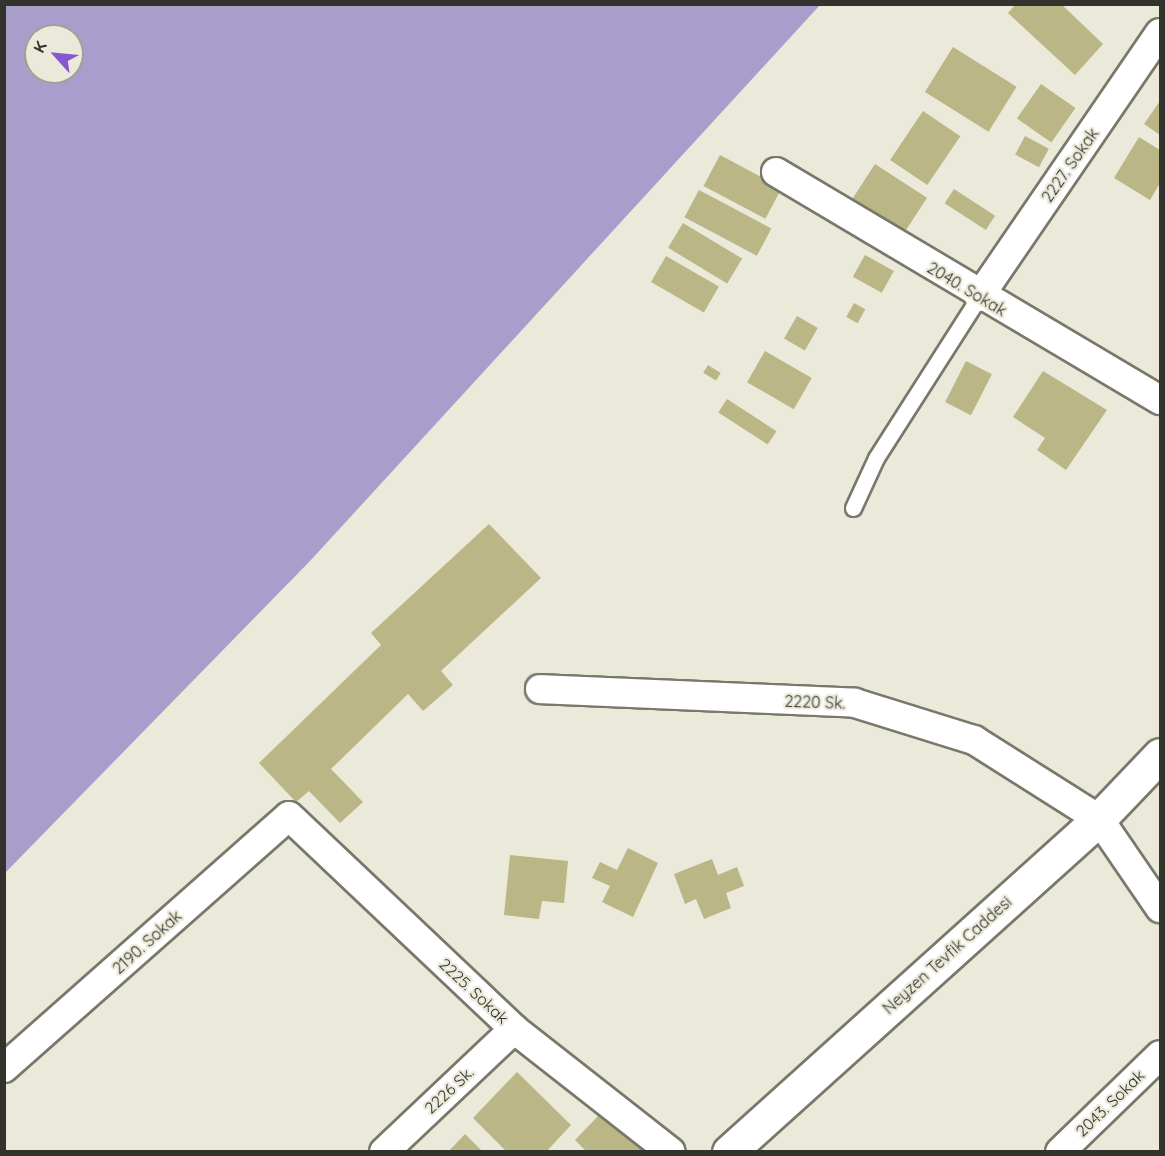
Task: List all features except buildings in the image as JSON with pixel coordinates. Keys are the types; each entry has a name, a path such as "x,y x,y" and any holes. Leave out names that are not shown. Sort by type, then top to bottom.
{"street":[{"name":"2227. Sokak","path":"979,297 1161,33"},
{"name":"2040. Sokak","path":"777,172 979,297 1161,400"},
{"name":"2220 Sk.","path":"540,689 855,703 974,740 1099,819"},
{"name":"Neyzen Tevfik Caddesi","path":"729,1152 1099,819 1161,755"},
{"name":"2225. Sokak","path":"289,816 514,1029 671,1152"},
{"name":"2190. Sokak","path":"4,1068 289,816"},
{"path":"1099,819 1161,908"},
{"name":"2226 Sk.","path":"384,1152 514,1029"},
{"name":"2043. Sokak","path":"1060,1152 1161,1055"}],"lane":[{"path":"853,508 876,458 979,297"}],"shaded area":[{"path":"5,4 820,5 310,561 5,873"}]}
